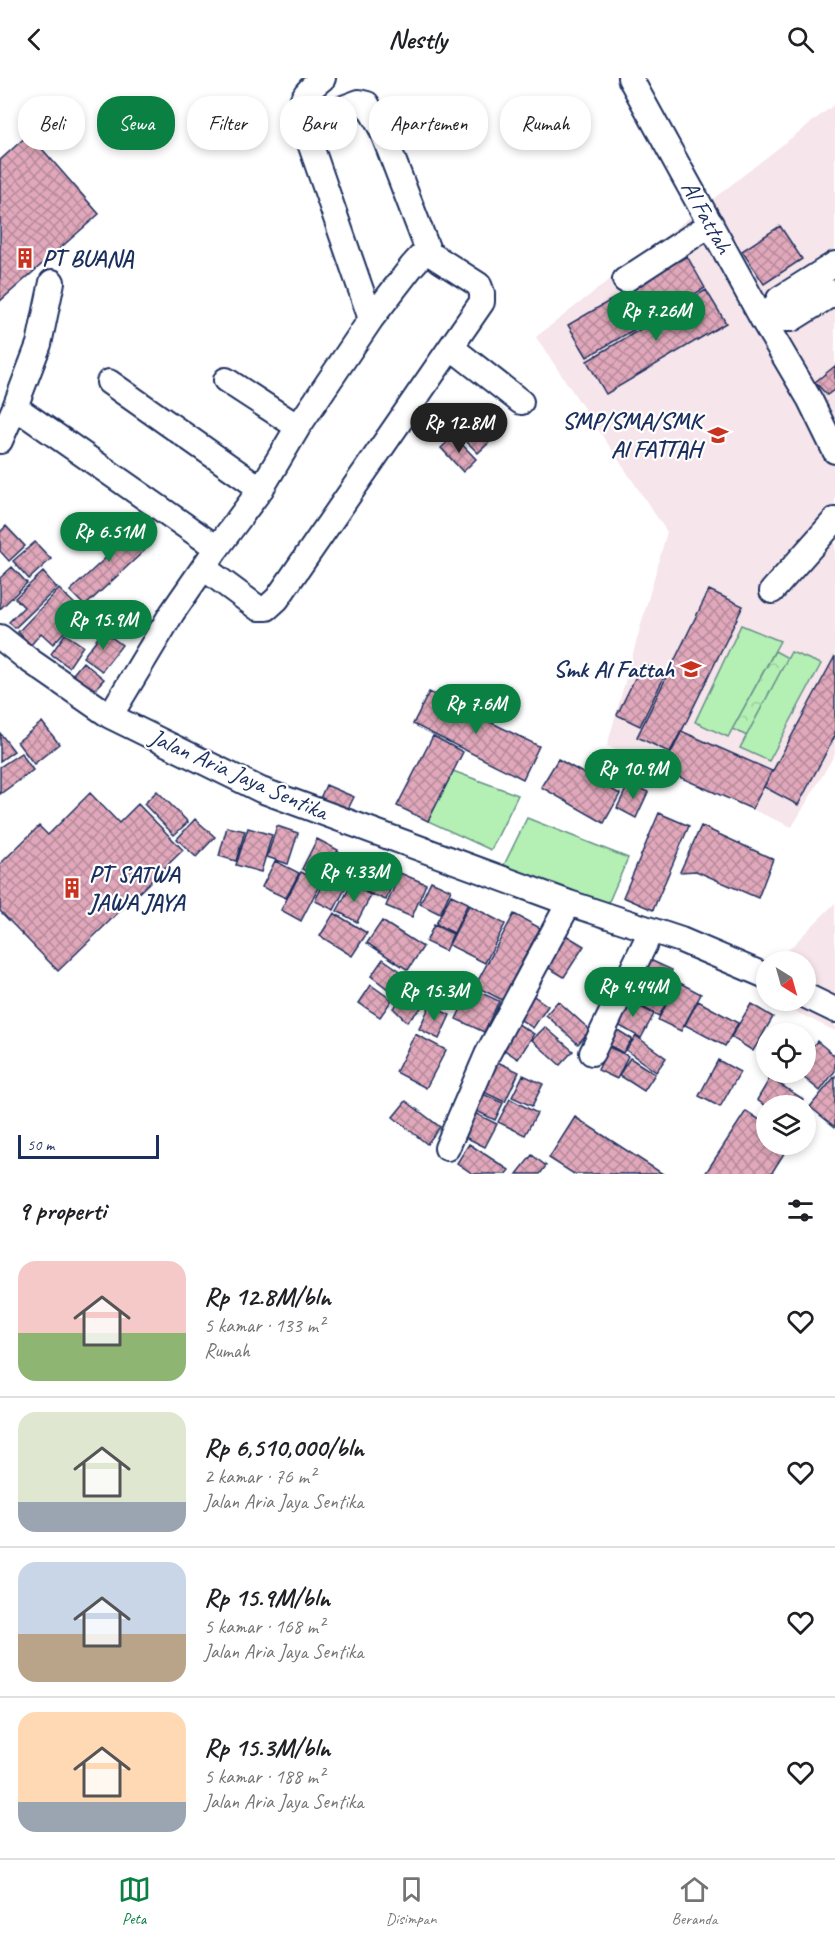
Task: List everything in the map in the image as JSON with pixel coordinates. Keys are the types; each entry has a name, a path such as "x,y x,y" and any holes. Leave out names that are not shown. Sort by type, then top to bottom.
{"street":[{"path":"304,96 323,78"},
{"name":"Al Fattah","path":"630,78 711,224 769,318 835,451"},
{"path":"15,406 210,558 258,608 267,608 277,599 482,302 479,285 429,253 381,128 367,104 357,103"},
{"path":"312,150 371,319"},
{"path":"625,280 711,224"},
{"path":"110,716 158,634 261,489 298,427 371,319 412,266 421,256 429,253"},
{"path":"835,264 779,299 769,318 792,318 835,292"},
{"path":"0,441 39,344 52,282"},
{"path":"452,348 520,402"},
{"path":"226,380 298,427"},
{"path":"109,382 261,489"},
{"path":"772,591 835,520"},
{"name":"Jalan Aria Jaya Sentika","path":"0,637 110,716 261,790 569,903 681,940 756,972"},
{"path":"447,1148 487,1055 569,903"},
{"path":"592,1053 651,931"},
{"path":"816,1001 835,1010"}],"shaded area":[{"name":"SMP/SMA/SMK Al FATTAH","path":"835,104 835,754 792,827 607,746 667,532 536,337"},
{"path":"835,903 835,1031 794,1011 816,1011 816,951 787,951"}],"green space":[{"path":"741,625 780,641 728,737 695,722"},
{"path":"775,651 788,658 747,736 732,729"},
{"path":"791,652 821,664 769,761 740,748"},
{"path":"453,771 518,795 491,850 428,821"},
{"path":"527,818 628,858 607,906 503,867"}],"building":[{"name":"PT BUANA","path":"18,144 18,150 43,150 99,214 0,301 0,160"},
{"path":"780,226 802,259 764,284 742,251"},
{"path":"687,256 705,288 587,357 568,325"},
{"path":"706,290 726,323 606,394 587,361"},
{"path":"835,366 835,389 827,395 815,382"},
{"path":"469,414 493,439 478,453 454,429"},
{"path":"454,436 476,459 463,472 441,448"},
{"path":"117,520 145,550 85,606 70,591 112,552 99,537"},
{"path":"6,526 25,546 9,561 0,551 0,532"},
{"path":"35,542 51,559 29,579 13,561"},
{"path":"12,567 27,583 0,609 0,578"},
{"path":"43,572 57,588 15,628 9,622 24,607 15,598"},
{"path":"59,589 83,612 53,644 41,633 31,645 18,632"},
{"name":"Smk Al Fattah","path":"709,590 743,606 671,753 637,737"},
{"path":"103,631 122,645 102,671 83,657"},
{"path":"65,634 83,646 69,667 51,654"},
{"path":"835,656 835,736 798,805 764,787"},
{"path":"83,662 104,679 89,696 69,679"},
{"path":"642,664 665,675 640,726 617,715"},
{"path":"429,692 539,746 523,779 413,724"},
{"path":"42,722 59,744 34,764 17,742"},
{"path":"681,731 772,771 752,809 661,769"},
{"path":"0,733 14,751 0,761"},
{"path":"433,736 463,752 428,821 397,806"},
{"path":"21,753 33,770 0,794 0,767"},
{"path":"558,759 620,794 604,823 541,787"},
{"path":"629,783 648,792 636,818 617,808"},
{"path":"326,785 354,797 344,817 317,805"},
{"path":"157,791 188,822 174,835 144,804"},
{"name":"PT SATWA JAWA JAYA","path":"90,793 119,823 138,804 183,850 58,971 0,911 0,864 39,826 48,835"},
{"path":"659,813 689,826 653,910 623,897"},
{"path":"195,819 215,837 196,857 177,839"},
{"path":"277,826 298,833 288,864 267,857"},
{"path":"701,826 773,859 758,898 696,871 680,872"},
{"path":"227,827 245,831 236,861 219,856"},
{"path":"248,828 272,835 261,872 236,865"},
{"path":"317,839 338,850 323,880 302,869"},
{"path":"338,852 357,860 347,881 329,873"},
{"path":"275,861 299,873 286,898 262,887"},
{"path":"377,864 397,871 386,900 366,892"},
{"path":"301,872 321,882 301,921 281,910"},
{"path":"400,873 426,884 412,917 386,906"},
{"path":"328,874 348,883 334,910 315,901"},
{"path":"431,881 451,890 440,914 420,904"},
{"path":"351,885 371,895 357,922 337,911"},
{"path":"451,895 468,903 454,933 436,924"},
{"path":"469,905 505,924 485,963 449,945"},
{"path":"334,913 367,933 352,956 320,936"},
{"path":"514,914 540,928 502,1000 475,986"},
{"path":"382,921 423,947 408,970 367,943"},
{"path":"434,925 453,934 445,951 426,942"},
{"path":"559,931 584,946 564,977 539,962"},
{"path":"383,959 410,978 397,996 371,976"},
{"path":"648,959 672,970 665,984 641,973"},
{"path":"633,972 672,992 659,1016 620,995"},
{"path":"678,982 701,994 681,1031 658,1020"},
{"path":"371,985 392,1000 380,1017 359,1003"},
{"path":"471,988 499,1001 484,1032 456,1019"},
{"path":"410,991 424,1005 407,1022 393,1008"},
{"path":"531,994 548,1006 533,1028 515,1016"},
{"path":"624,998 654,1014 641,1038 611,1021"},
{"path":"558,1001 590,1030 578,1044 546,1015"},
{"path":"698,1001 738,1023 725,1046 685,1025"},
{"path":"751,1004 756,1007 756,1011 763,1011 773,1017 769,1023 756,1023 756,1046 753,1051 731,1037"},
{"path":"430,1005 450,1015 439,1039 419,1029"},
{"path":"518,1024 534,1034 518,1059 503,1049"},
{"path":"545,1027 573,1051 560,1065 532,1040"},
{"path":"613,1027 632,1039 623,1053 604,1042"},
{"path":"415,1034 446,1050 426,1088 396,1072"},
{"path":"636,1036 666,1058 656,1072 626,1050"},
{"path":"816,1042 835,1056 835,1071 820,1091 810,1083 816,1083"},
{"path":"609,1047 628,1056 617,1079 598,1070"},
{"path":"489,1058 519,1072 505,1102 475,1088"},
{"path":"630,1058 655,1074 644,1091 619,1075"},
{"path":"718,1060 740,1072 720,1107 699,1096"},
{"path":"523,1075 543,1084 532,1106 512,1097"},
{"path":"835,1076 835,1127 816,1112 816,1100"},
{"path":"767,1083 778,1083 797,1095 760,1095"},
{"path":"474,1090 503,1103 495,1120 466,1106"},
{"path":"510,1099 537,1113 525,1135 498,1122"},
{"path":"406,1101 440,1127 427,1144 393,1117"},
{"path":"468,1110 497,1124 485,1147 457,1133"},
{"path":"746,1111 756,1118 756,1155 783,1155 771,1174 705,1174"},
{"path":"575,1117 663,1174 574,1174 549,1158"},
{"path":"469,1144 509,1170 506,1174 473,1174 457,1163"},
{"path":"532,1155 546,1166 540,1174 517,1174"}],"place":[{"name":"PT BUANA","path":"25,258"},
{"name":"SMP/SMA/SMK Al FATTAH","path":"718,435"},
{"name":"Smk Al Fattah","path":"691,669"},
{"name":"PT SATWA JAWA JAYA","path":"72,888"}]}
